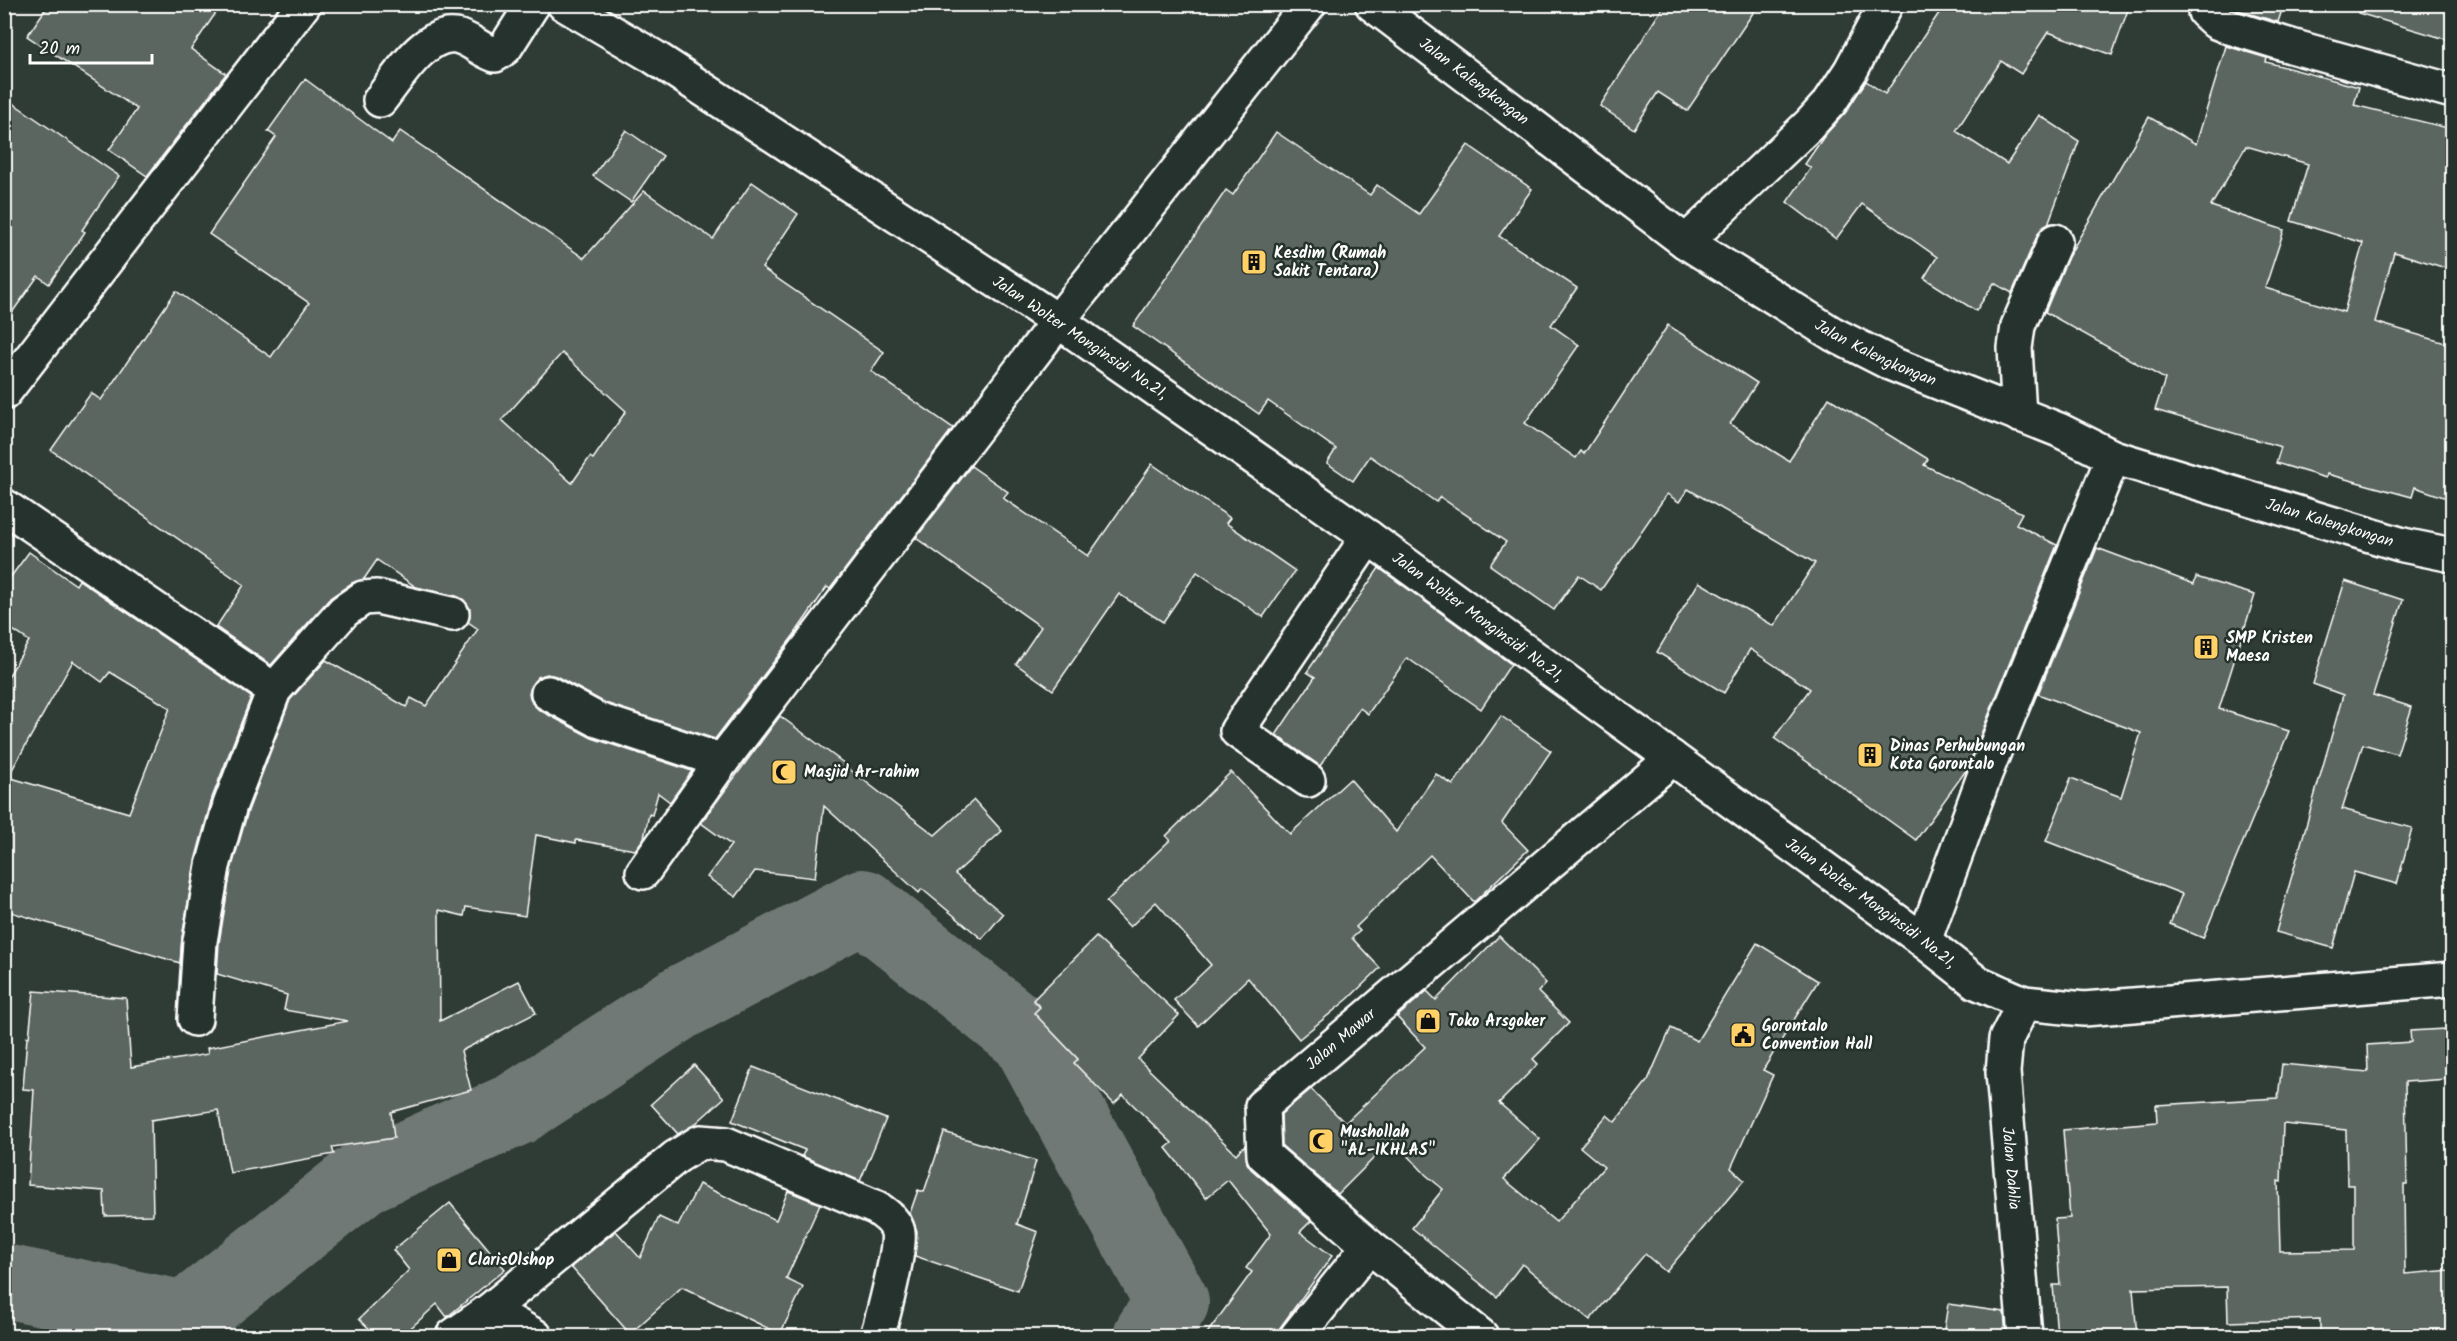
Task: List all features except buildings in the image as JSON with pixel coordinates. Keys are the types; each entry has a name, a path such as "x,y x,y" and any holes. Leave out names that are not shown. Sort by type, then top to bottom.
{"main road":[{"path":"4,393 304,4"},
{"path":"380,100 426,44 446,35 459,36 495,55 505,48 533,4"},
{"name":"Jalan Wolter Monginsidi No.21,","path":"564,4 654,57 1058,321 1368,537 1924,941 1976,982 2024,1003 2084,1009 2452,979"},
{"path":"643,872 722,761 1058,321 1309,4"},
{"name":"Jalan Kalengkongan","path":"1372,4 1686,242 1833,334 1892,364 2059,430 2113,457 2403,545 2452,555"},
{"path":"1686,242 1810,124 1830,102 1851,70 1886,4"},
{"path":"2205,4 2205,12 2216,22 2226,26 2452,91"},
{"path":"2019,415 2015,348 2018,326 2055,241"},
{"path":"1924,941 1984,774 2113,457"},
{"path":"4,506 274,690"},
{"path":"1308,780 1237,731 1368,537"},
{"path":"195,1019 200,941 213,866 230,805 274,690 344,611 363,598 377,597 452,614"},
{"path":"548,693 598,720 722,761"},
{"name":"Jalan Mawar","path":"1481,1336 1369,1246 1264,1155 1262,1106 1660,769 1671,757"},
{"name":"Jalan Dahlia","path":"2024,1003 2006,1039 2003,1072 2025,1336"},
{"path":"453,1336 490,1310 676,1157 700,1142 726,1144 877,1208 893,1220 898,1234 878,1336"},
{"path":"1297,1336 1369,1246"},
{"path":"490,1310 535,1336"}],"waterway":[{"path":"4,1281 186,1318 362,1178 516,1109 678,1004 863,906 1028,1038 1172,1302 1150,1336"}],"place":[{"name":"Kesdim (Rumah Sakit Tentara)","path":"1254,262"},
{"name":"SMP Kristen Maesa","path":"2206,647"},
{"name":"Dinas Perhubungan Kota Gorontalo","path":"1870,755"},
{"name":"Masjid Ar-rahim","path":"784,772"},
{"name":"Toko Arsgoker","path":"1428,1021"},
{"name":"Gorontalo Convention Hall","path":"1743,1035"},
{"name":"Mushollah \"AL-IKHLAS\"","path":"1321,1141"},
{"name":"ClarisOlshop","path":"449,1260"}]}
